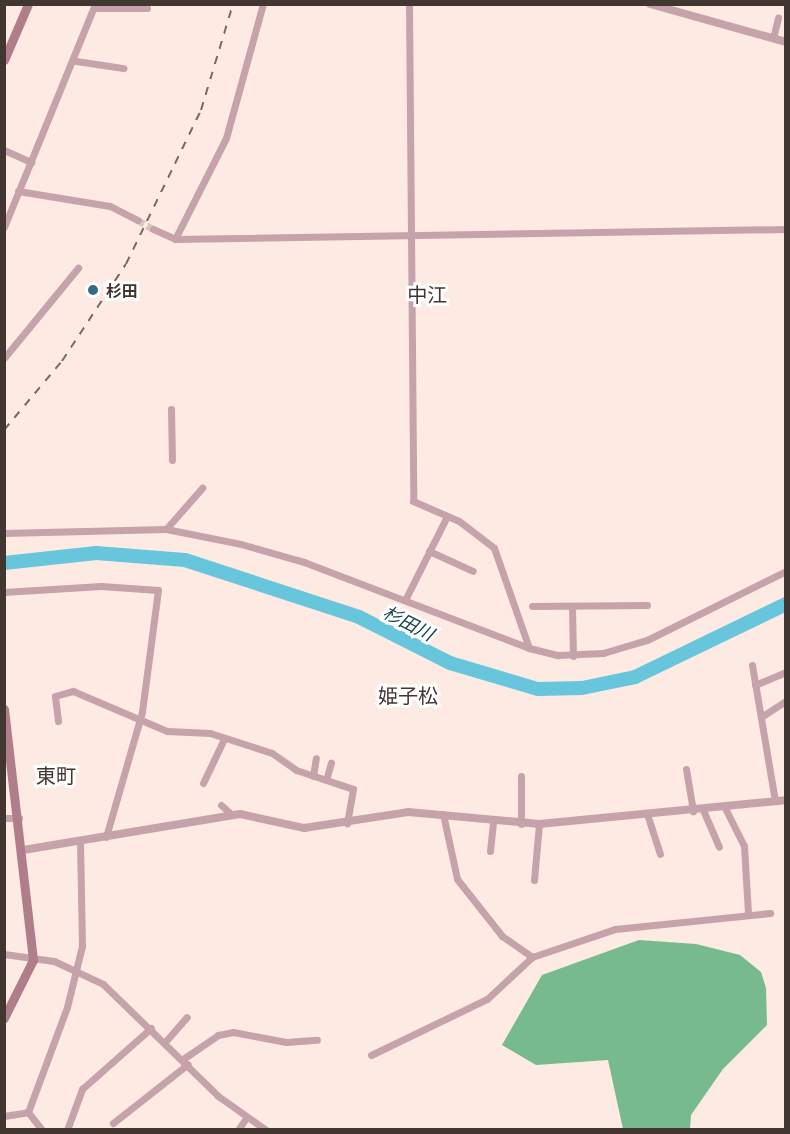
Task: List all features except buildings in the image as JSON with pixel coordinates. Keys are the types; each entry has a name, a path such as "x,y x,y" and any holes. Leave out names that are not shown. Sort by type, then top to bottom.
{"main road":[{"path":"4,60 28,4"},
{"path":"4,710 23,850 33,960 4,1018"}],"street":[{"path":"175,239 226,138 263,4"},
{"path":"409,4 410,496 474,531 499,557 529,648"},
{"path":"650,4 786,42"},
{"path":"4,227 76,61 94,6 147,8"},
{"path":"773,38 778,18"},
{"path":"76,61 123,68"},
{"path":"4,150 32,162"},
{"path":"18,191 110,206 138,220"},
{"path":"153,229 175,239 786,229"},
{"path":"5,356 78,268"},
{"path":"171,409 172,460"},
{"path":"166,529 202,488"},
{"path":"405,600 447,516"},
{"path":"4,532 166,529 274,552 529,648 573,656 647,640 786,571"},
{"path":"429,551 473,571"},
{"path":"4,592 101,586 158,590 140,721 106,837"},
{"path":"532,606 647,604"},
{"path":"572,606 573,656"},
{"path":"752,665 775,801"},
{"path":"755,685 786,672"},
{"path":"58,721 55,696 67,691 140,721 224,739 272,753 313,776 356,792 347,823"},
{"path":"761,717 786,701"},
{"path":"203,783 224,739"},
{"path":"313,776 316,758"},
{"path":"326,780 331,763"},
{"path":"686,769 693,811"},
{"path":"521,776 521,824"},
{"path":"23,850 80,843 231,814 304,828 408,812 442,814 493,823 539,824 725,808 786,800"},
{"path":"221,805 231,814"},
{"path":"725,808 744,846 748,913"},
{"path":"704,810 719,847"},
{"path":"442,814 457,879 502,936 532,957"},
{"path":"647,814 660,854"},
{"path":"4,818 19,818"},
{"path":"490,851 493,823"},
{"path":"534,880 539,824"},
{"path":"28,1112 77,970 83,929 80,843"},
{"path":"371,1055 487,999 532,957 615,929 748,913 770,914"},
{"path":"4,954 77,970 111,990 246,1118 266,1130"},
{"path":"165,1042 187,1017"},
{"path":"67,1130 82,1089 151,1029"},
{"path":"113,1123 218,1035 233,1032 264,1034 286,1042 317,1040"},
{"path":"4,1116 28,1112"},
{"path":"28,1112 42,1130"},
{"path":"238,1130 246,1118"}],"green space":[{"path":"639,940 696,944 740,955 761,972 766,988 767,1025 723,1069 691,1115 690,1129 623,1129 608,1060 536,1065 502,1045 542,975"}],"waterway":[{"name":"杉田川","path":"4,563 96,553 185,560 359,617 450,663 538,689 582,688 635,677 786,604"}],"tunnel":[{"path":"138,220 153,229"}],"railway":[{"path":"4,430 62,361 126,264 201,110 233,4"}],"place":[{"name":"杉田","path":"93,290"}],"district":[{"name":"中江","path":"427,293"},
{"name":"姫子松","path":"408,694"},
{"name":"東町","path":"56,774"}]}
